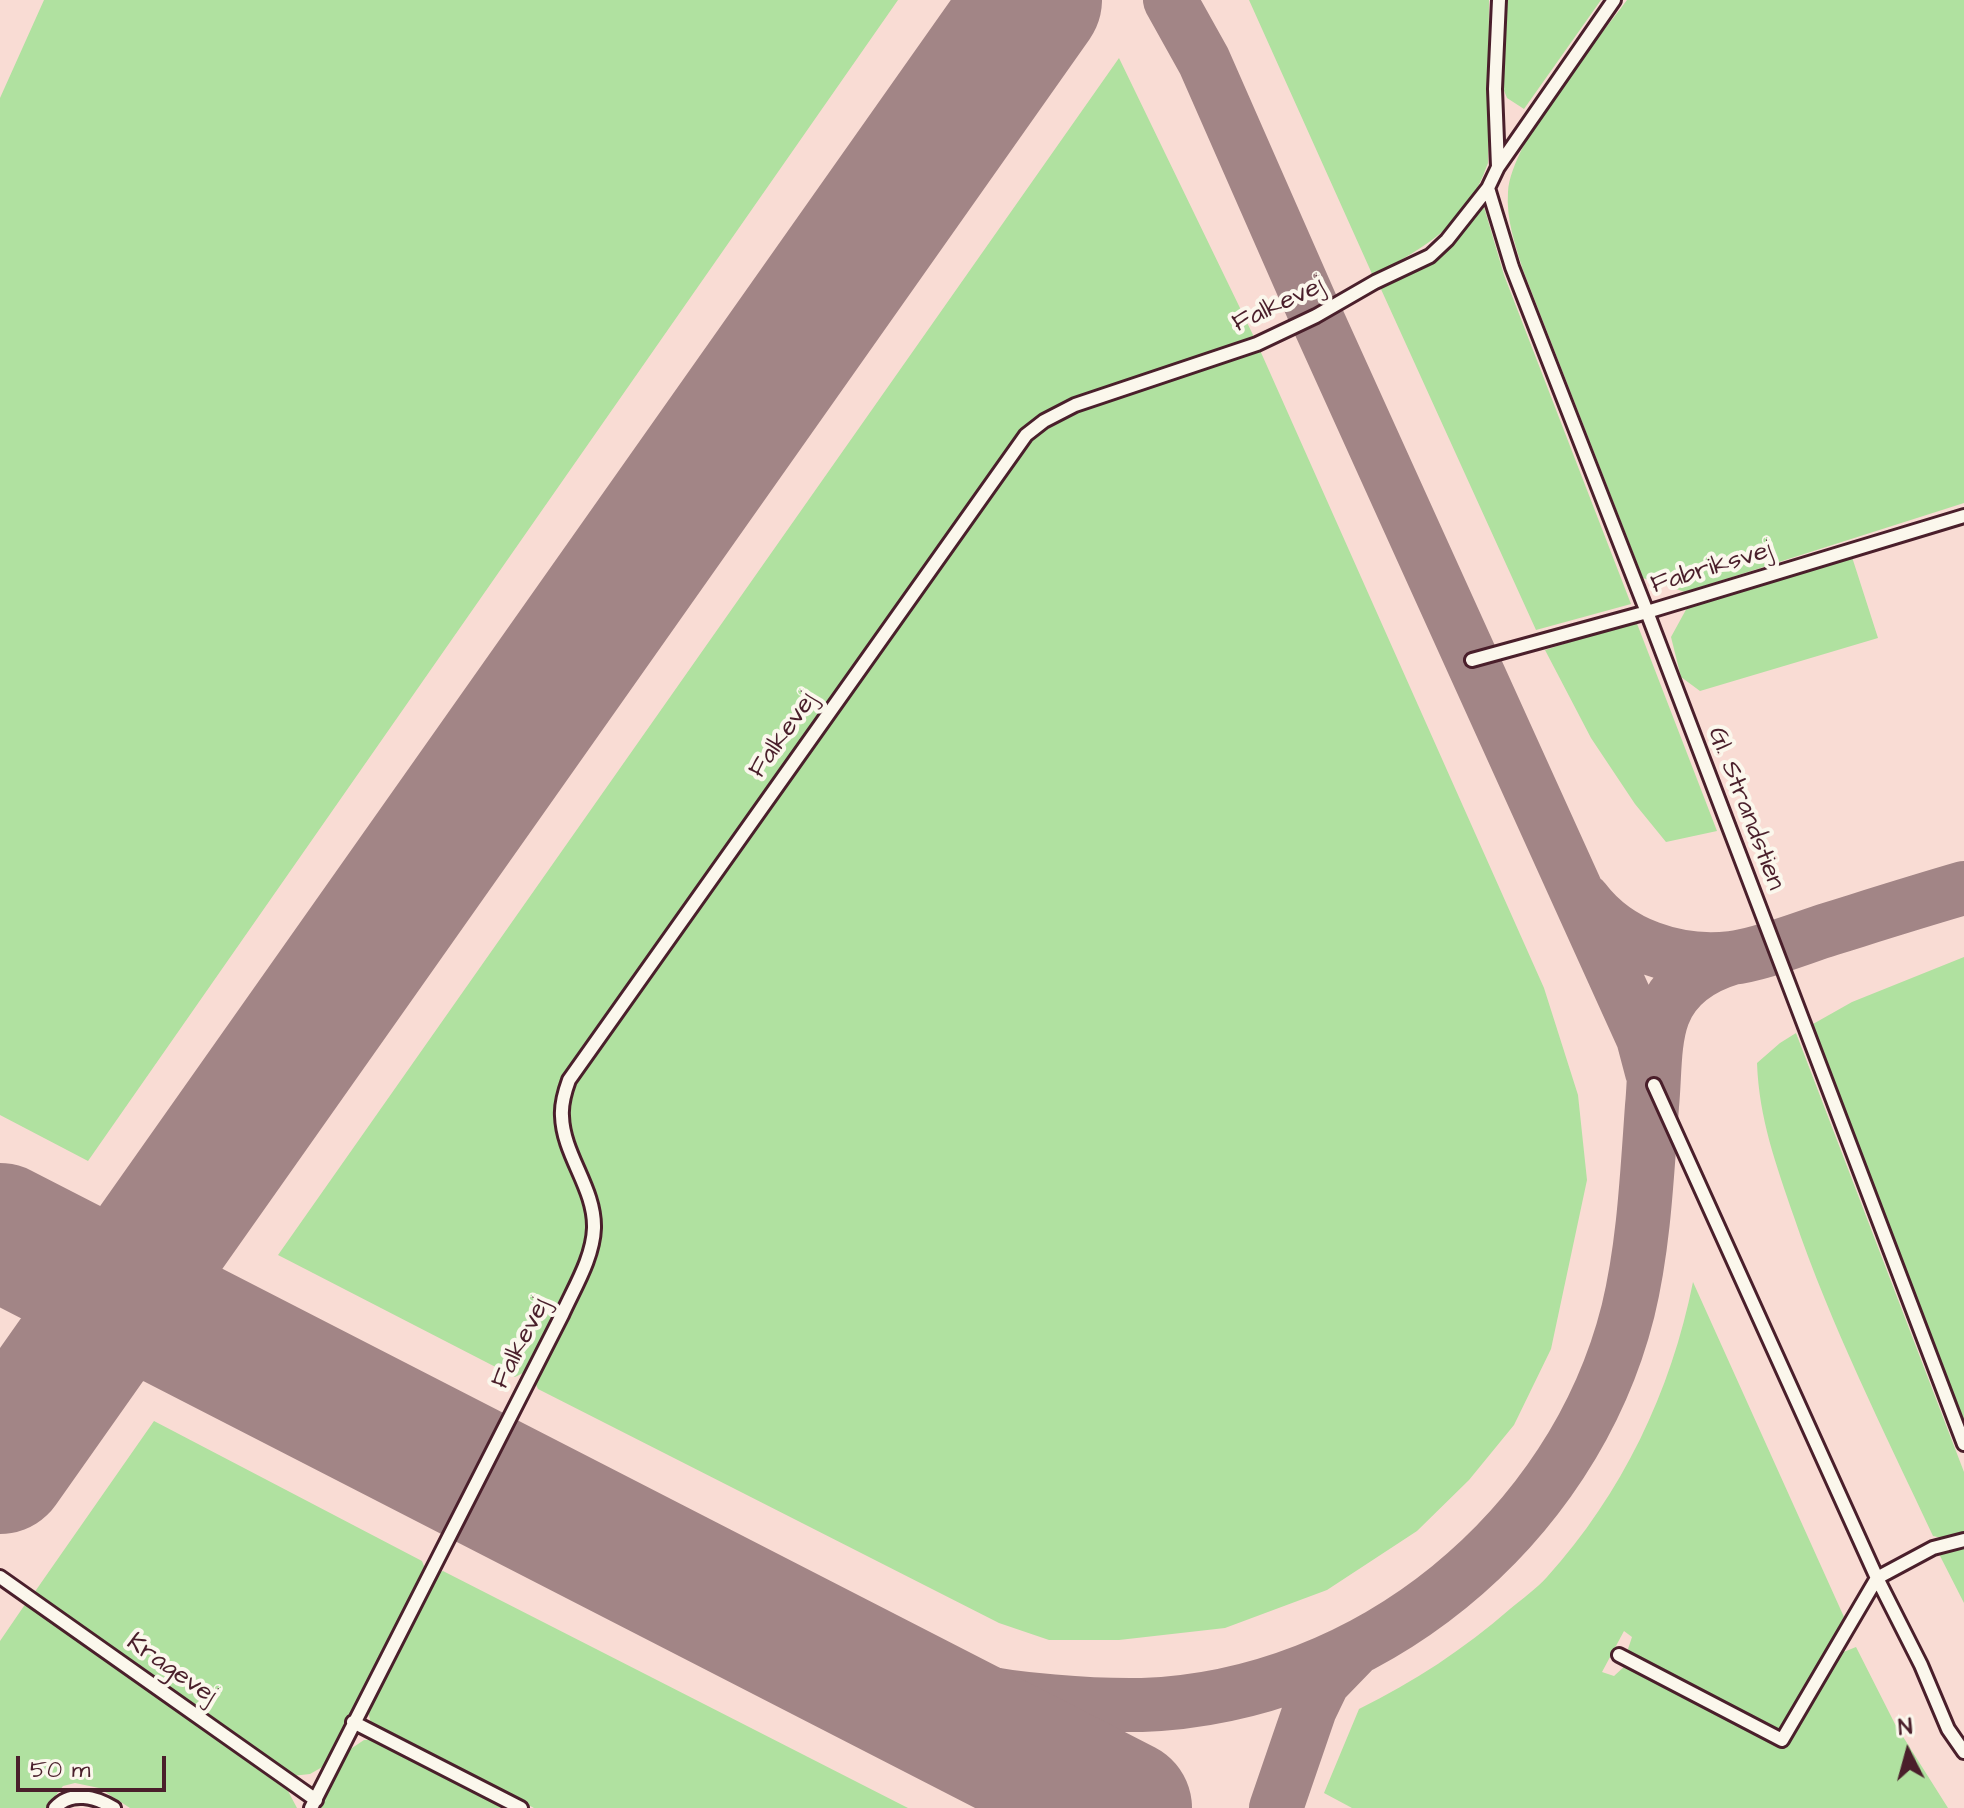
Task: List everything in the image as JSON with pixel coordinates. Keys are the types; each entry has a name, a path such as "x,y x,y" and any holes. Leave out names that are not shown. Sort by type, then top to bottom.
{"lane":[{"name":"Falkevej","path":"313,1804 587,1261 594,1232 593,1213 566,1140 562,1117 569,1080 1005,463 1034,428 1075,405 1257,344 1430,256 1447,240 1488,188 1498,167 1495,89 1499,0"},
{"path":"1498,167 1614,0"},
{"name":"Gl. Strandstien","path":"1488,188 1512,267 1964,1444"},
{"name":"Fabriksvej","path":"1472,660 1647,612 1964,516"},
{"path":"1654,1085 1877,1578 1921,1665 1948,1729 1964,1752"},
{"path":"1619,1655 1782,1740 1877,1578 1933,1548 1964,1540"},
{"name":"Kragevej","path":"0,1577 313,1804"},
{"path":"353,1722 521,1808"},
{"path":"55,1808 61,1801 85,1797 101,1800 114,1808"}],"shaded area":[{"path":"0,0 1964,0 1964,1808 0,1808"}],"green space":[{"path":"44,0 898,0 88,1161 0,1115 0,98"},
{"path":"1249,0 1489,0 1488,163 1468,202 1443,231 1373,276"},
{"path":"1507,0 1601,0 1524,109 1507,98 1503,88"},
{"path":"1627,0 1964,0 1964,503 1685,592 1643,578 1523,270 1508,212 1513,170 1524,146 1557,93"},
{"path":"1119,58 1255,339 1021,433 569,1066 560,1082 556,1120 559,1137 585,1203 587,1237 580,1264 525,1372 515,1377 278,1255"},
{"path":"1484,207 1504,275 1631,604 1536,630 1380,287 1433,262"},
{"path":"1259,348 1544,988 1578,1095 1587,1180 1551,1349 1514,1425 1469,1480 1417,1531 1327,1590 1225,1628 1119,1640 1049,1640 999,1623 538,1389 534,1380 580,1293 597,1245 600,1222 593,1186 572,1133 570,1103 573,1084 1015,457 1039,432 1081,409"},
{"path":"1852,557 1878,638 1700,691 1681,677 1671,637 1688,606"},
{"path":"1636,621 1717,831 1666,842 1635,804 1591,738 1545,650"},
{"path":"1964,957 1964,1423 1813,1024 1852,1002"},
{"path":"1796,1033 1964,1472 1964,1536 1946,1539 1933,1536 1841,1338 1781,1178 1765,1122 1757,1063"},
{"path":"1693,1282 1844,1617 1780,1731 1631,1656 1628,1649 1632,1637 1624,1631 1602,1672 1614,1676 1626,1665 1783,1749 1841,1653 1856,1647 1895,1724 1948,1808 1352,1808 1324,1793 1359,1709 1399,1688 1475,1638 1529,1594 1574,1545 1640,1440 1671,1363"},
{"path":"154,1421 422,1561 425,1569 324,1766 310,1774 292,1776 34,1593"},
{"path":"1964,1547 1964,1603 1938,1552"},
{"path":"443,1571 908,1808 534,1808 371,1724 367,1706 435,1574"},
{"path":"26,1603 288,1791 297,1808 130,1808 99,1788 75,1783 63,1786 46,1808 0,1808 0,1641"},
{"path":"364,1740 377,1740 509,1808 317,1808 346,1752"}],"taxiway":[{"path":"939,135 975,52 992,0"},
{"path":"1170,0 1204,61 1643,1038 1652,1072"},
{"path":"1584,900 1598,916 1631,940 1670,954 1711,959 1731,958 1780,946 1964,888"},
{"path":"795,1638 922,1678 985,1693 1053,1702 1142,1705 1226,1695 1306,1671 1381,1635 1449,1587 1510,1530 1561,1464 1601,1390 1628,1311 1638,1261 1656,1048 1663,1015 1675,994 1691,978 1710,966 1732,958"},
{"path":"1276,1808 1310,1709 1323,1682 1354,1650"}],"runway":[{"path":"0,1466 1034,0"},
{"path":"0,1231 1124,1808"}]}
